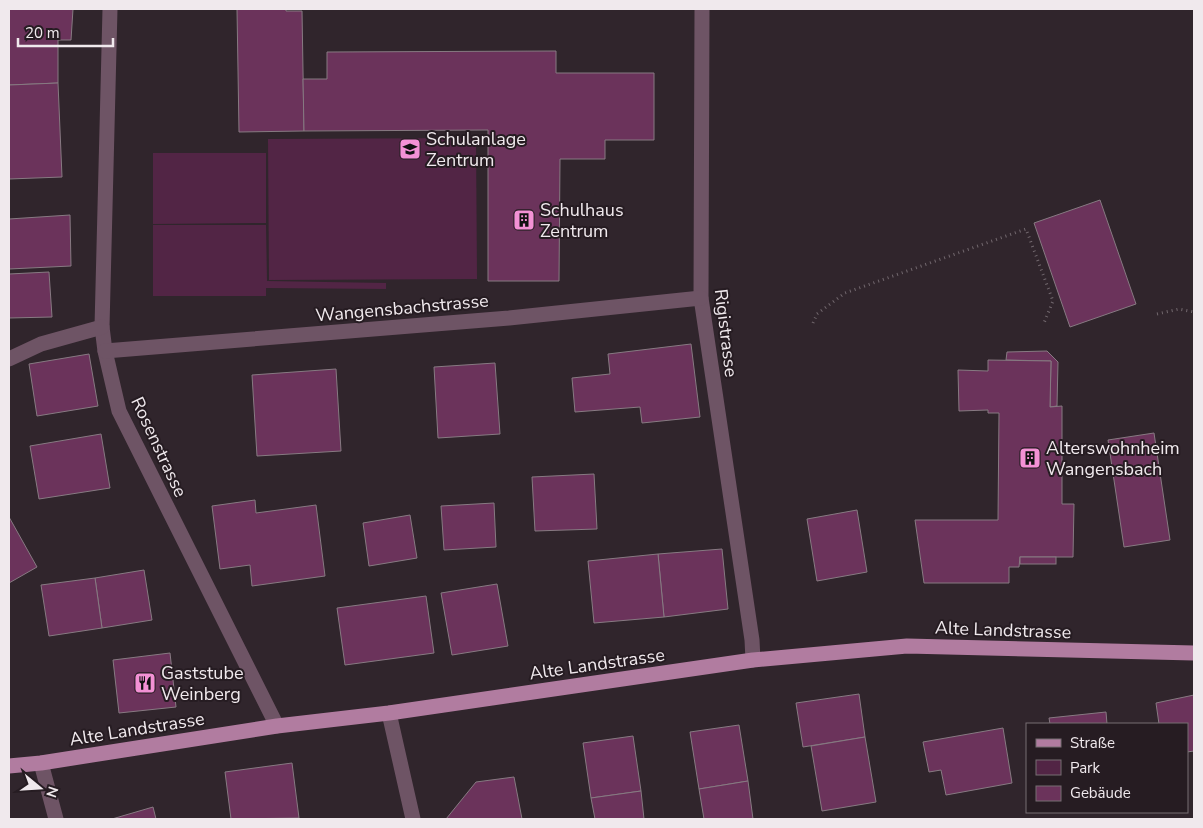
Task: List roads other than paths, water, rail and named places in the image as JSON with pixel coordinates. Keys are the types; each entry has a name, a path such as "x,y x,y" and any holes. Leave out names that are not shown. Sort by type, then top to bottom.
{"main road":[{"name":"Alte Landstrasse","path":"9,766 41,763 277,726 389,712 753,660 907,646 1194,653"}],"street":[{"name":"Rosenstrasse","path":"110,9 102,327 105,352 119,411 277,726"},
{"name":"Rigistrasse","path":"702,9 701,298 752,640 753,660"},
{"name":"Wangensbachstrasse","path":"105,352 471,321 701,298"},
{"path":"9,359 41,344 102,327"},
{"path":"389,712 413,819"},
{"path":"41,763 56,819"}],"place":[{"name":"Schulanlage Zentrum","path":"410,149"},
{"name":"Schulhaus Zentrum","path":"524,220"},
{"name":"Alterswohnheim Wangensbach","path":"1030,458"},
{"name":"Gaststube Weinberg","path":"145,683"}]}
